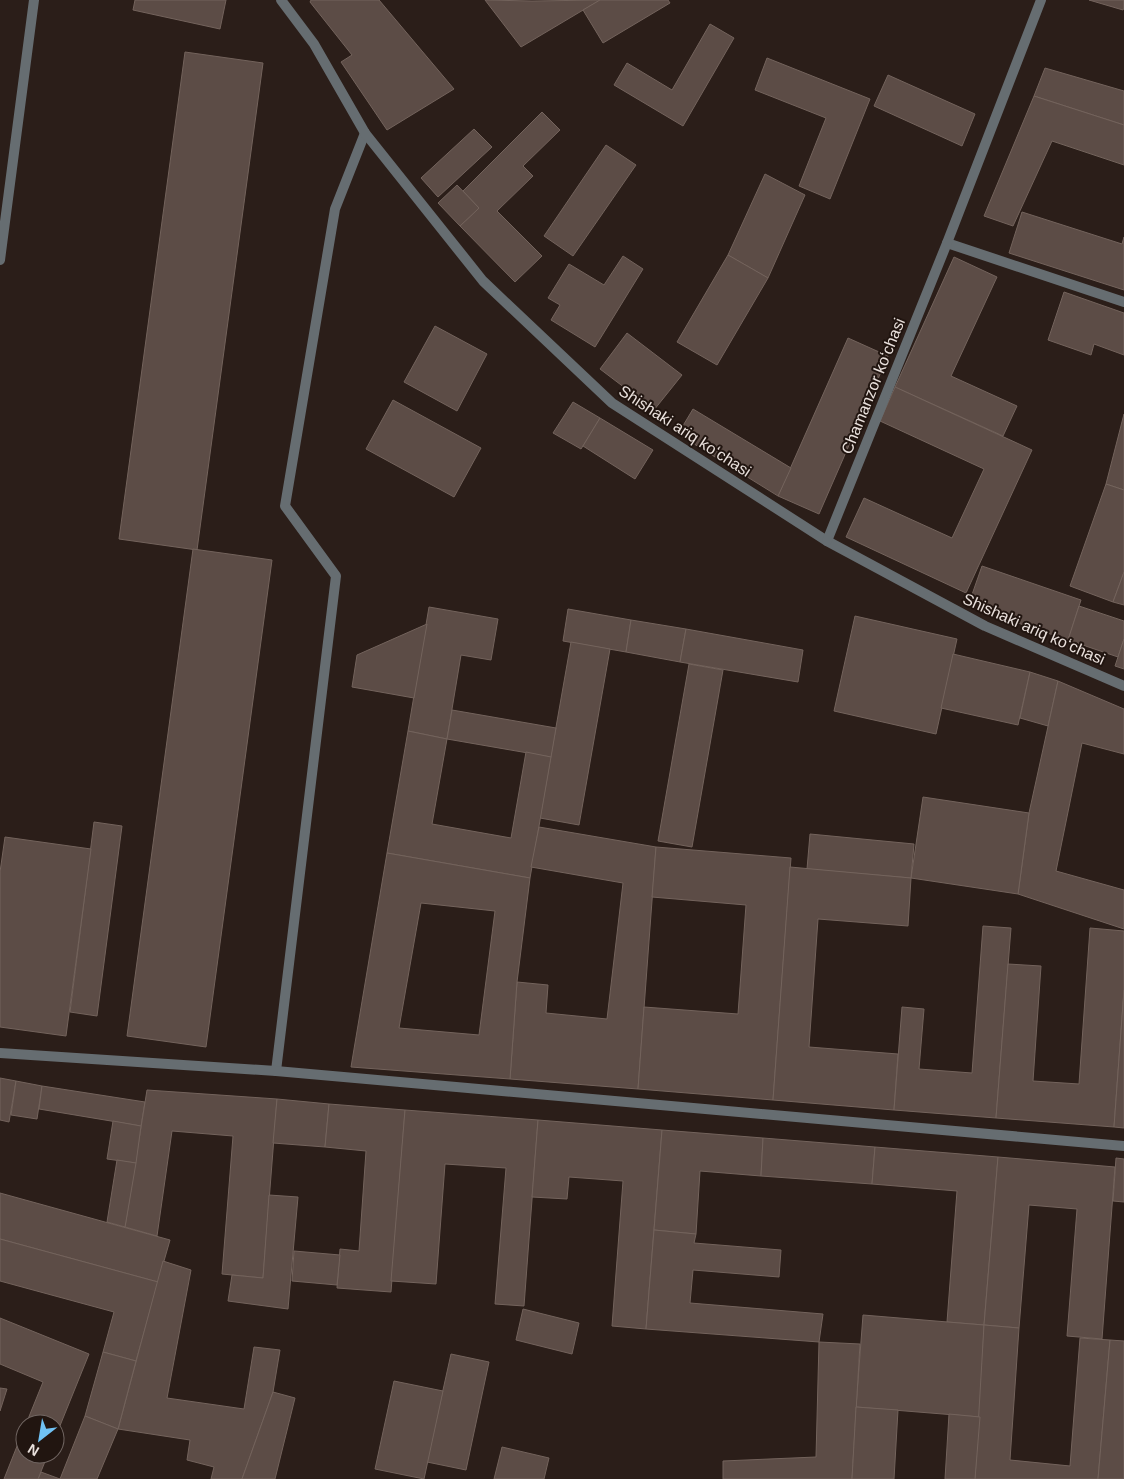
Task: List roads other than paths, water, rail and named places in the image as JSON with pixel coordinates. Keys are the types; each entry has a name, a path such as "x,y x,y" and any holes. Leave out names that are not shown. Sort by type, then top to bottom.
{"street":[{"path":"0,260 34,0"},
{"name":"Shishaki ariq koʻchasi","path":"282,0 314,44 364,133 483,281 612,402 827,541 985,626 1124,686"},
{"name":"Chamanzor koʻchasi","path":"827,541 947,243 1041,0"},
{"path":"276,1071 336,576 285,506 335,209 364,133"},
{"path":"947,243 1124,302"},
{"path":"0,1053 276,1071 1124,1146"}]}
